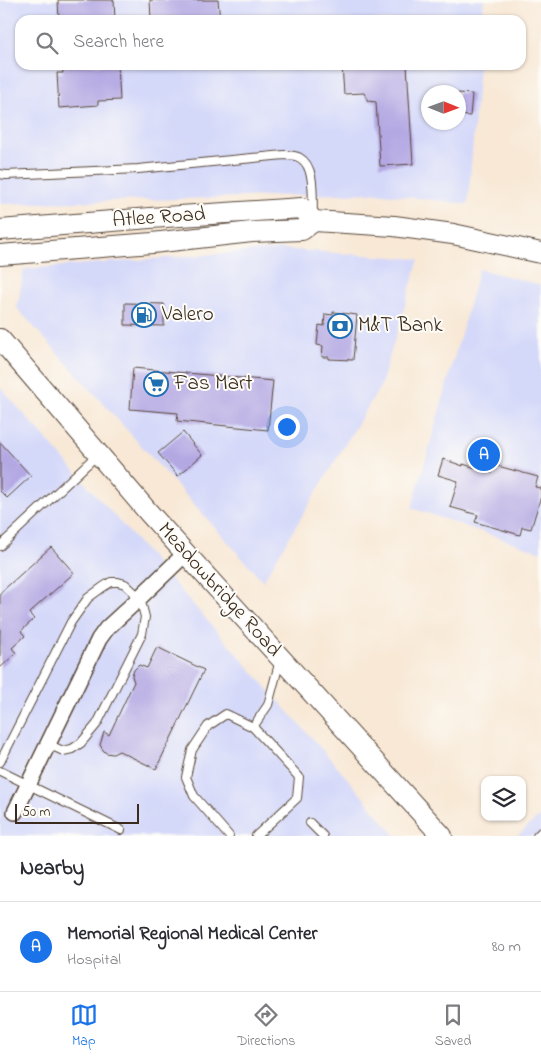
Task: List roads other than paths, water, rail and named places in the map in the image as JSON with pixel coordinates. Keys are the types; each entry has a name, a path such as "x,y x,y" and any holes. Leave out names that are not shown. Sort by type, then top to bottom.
{"main road":[{"name":"Atlee Road","path":"0,230 302,208 314,221"},
{"name":"Atlee Road","path":"0,255 146,244 252,232 302,230 314,221 394,226 453,234 541,253"},
{"name":"Meadowbridge Road","path":"0,339 150,514 442,836"}],"street":[{"path":"15,812 99,639 107,628 186,553"}],"lane":[{"path":"0,174 138,169 284,155 298,156 306,162 311,172 314,221"},
{"path":"0,546 98,454"},
{"path":"0,762 71,622 88,598 102,587 111,582 125,584 140,598 146,617 142,634 97,724 81,743 72,749 63,751 48,744"},
{"path":"253,727 268,704 281,658"},
{"path":"229,836 194,796 186,777 192,750 208,726 226,714 253,727 299,777 297,798 256,836"},
{"path":"0,771 121,830"},
{"path":"310,823 323,836"},
{"path":"537,836 541,832"}],"place":[{"name":"Valero","path":"144,315"},
{"name":"M&T Bank","path":"340,326"},
{"name":"Fas Mart","path":"156,384"},
{"name":"Memorial Regional Medical Center","path":"484,455"}]}
